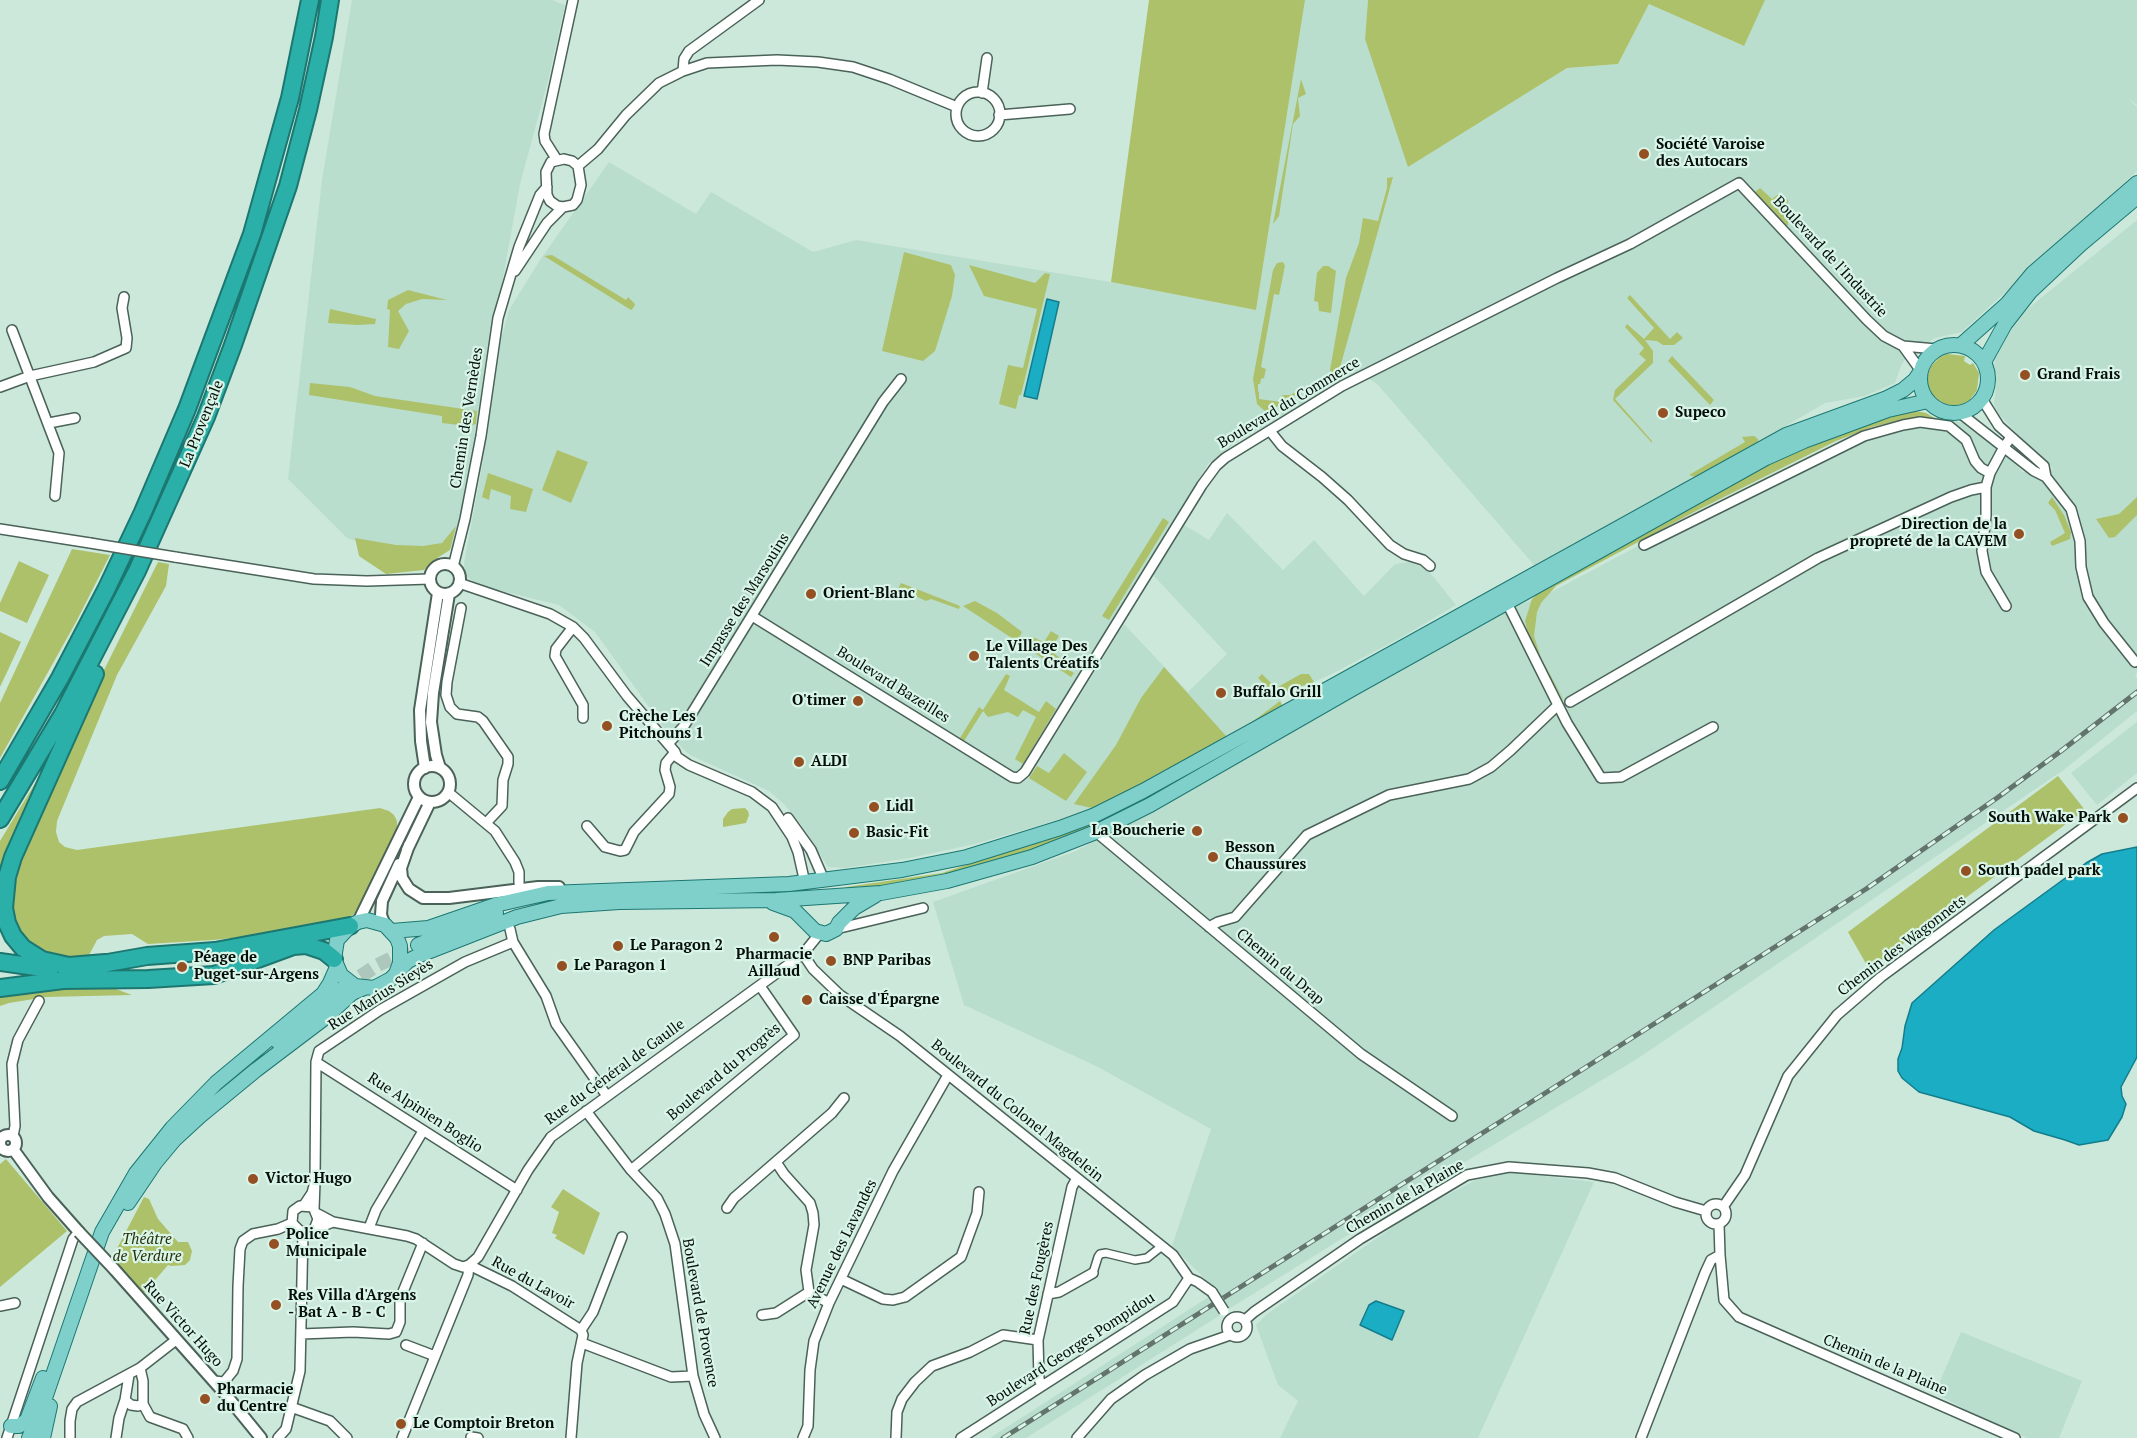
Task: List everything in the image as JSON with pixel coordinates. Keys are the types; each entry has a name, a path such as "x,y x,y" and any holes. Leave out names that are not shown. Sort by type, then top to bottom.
{"highway":[{"name":"La Provençale","path":"0,781 60,678 106,590 143,512 187,409 252,234 290,98 310,0"},
{"name":"La Provençale","path":"0,819 63,714 137,571 206,417 288,186 308,110 330,0"},
{"path":"105,963 69,966 42,960 32,955 14,936 7,923 4,891 16,849 110,641 137,571"},
{"path":"0,962 63,970 147,956 215,951 354,924"},
{"path":"0,988 91,979 148,979 214,975 294,946 306,945 324,951 336,963"},
{"path":"0,968 91,979"}],"main road":[{"path":"1961,345 2007,304 2033,273 2137,183"},
{"path":"1984,362 2005,324 2030,292 2080,245 2137,197"},
{"path":"1944,345 1961,345 1977,354 1984,362 1988,372 1988,387 1982,399 1968,411 1960,413 1944,411 1928,401 1920,384 1921,371 1924,363 1936,349 1944,345"},
{"path":"29,1438 43,1404 102,1232 136,1173 157,1145 232,1068 323,994 330,983 336,963 337,940 354,924 367,920 388,928 417,930 526,897 583,891 804,883 902,870 967,857 1035,837 1095,815 1154,785 1786,435 1887,398 1910,385 1921,371"},
{"path":"40,1438 102,1253 124,1208 155,1163 175,1139 200,1116 326,1017 352,993 364,988 383,985 408,961 485,928 561,906 619,902 764,901 880,892 915,888 971,875 1032,856 1096,832 1150,805 1354,688 1766,458 1804,441 1888,410 1928,401"},
{"path":"824,880 837,909 838,926"},
{"path":"804,883 815,930"},
{"path":"418,945 508,909 583,891"},
{"path":"764,901 795,911 815,930 826,934 838,926 854,908 880,892"},
{"path":"388,928 397,938 402,954 397,971"},
{"path":"336,963 348,981 364,988"},
{"path":"185,1115 258,1059 343,988"},
{"path":"6,1429 19,1426 27,1420 62,1326 82,1291"}],"street":[{"path":"557,159 545,141 544,134 573,0"},
{"path":"683,71 684,59 688,51 759,0"},
{"path":"982,93 987,58"},
{"path":"578,166 598,149 642,98 659,83 683,71 707,63 777,60 853,67 957,107"},
{"path":"971,93 982,93 996,102 999,115 994,128 988,133 974,136 967,133 957,121 957,107 965,96 971,93"},
{"path":"999,115 1070,109"},
{"path":"557,159 568,160 578,166 581,179 580,196 573,205 557,206 550,201 547,187 546,172 551,162 557,159"},
{"name":"Boulevard de l'Industrie","path":"1739,183 1884,336 1903,346 1936,349"},
{"name":"Boulevard du Commerce","path":"1018,778 1025,772 1210,474 1225,458 1342,386 1630,244 1739,183"},
{"name":"Chemin des Vernèdes","path":"512,275 526,228 540,195 547,187"},
{"name":"Chemin des Vernèdes","path":"453,567 481,436 498,318 505,289 547,223 563,207"},
{"path":"0,387 30,376 94,362 126,348 127,338 122,308 124,297"},
{"path":"12,330 59,453 55,496"},
{"name":"Boulevard de l'Industrie","path":"1903,346 1921,371"},
{"name":"Impasse des Marsouins","path":"668,744 684,726 883,402 901,379"},
{"path":"1982,399 2000,426 2044,466 2046,477"},
{"path":"1960,413 2034,471 2046,477 2071,509 2088,597 2104,623 2135,662"},
{"path":"49,423 75,418"},
{"path":"1644,546 1864,436 1903,425 1920,422 1950,426 1966,440 1975,461 1990,473"},
{"path":"1270,430 1282,446 1348,500 1390,545 1404,554 1423,560 1430,566"},
{"path":"2006,606 1986,572 1982,551 1986,516 1986,487 1990,473 2011,437"},
{"path":"1570,702 1818,558 1951,497 1986,487"},
{"path":"0,530 90,543 205,564 314,579 430,579"},
{"path":"438,566 453,567 459,574 459,583 454,591 444,593 432,587 430,579 434,569 438,566"},
{"path":"459,583 550,614 573,627 677,757 689,765 752,792 772,807 792,837 798,852 804,883"},
{"path":"425,768 420,710 444,593"},
{"path":"440,768 431,722 444,593"},
{"path":"1507,603 1567,723 1601,778 1622,777 1713,727"},
{"path":"461,608 446,695 450,707 457,714 478,717 483,721 508,757 503,780 502,806 487,822"},
{"name":"Boulevard Bazeilles","path":"752,616 1012,777 1018,778"},
{"path":"573,627 556,649 555,656 583,705 583,718"},
{"path":"1209,927 1235,917 1307,835 1389,795 1468,779 1491,767 1558,705"},
{"path":"675,752 738,780 769,797 786,814 811,850 824,880"},
{"path":"587,826 606,847 625,850 634,832 669,794 666,763 675,752"},
{"path":"435,766 440,768 445,771 450,781 448,792 441,800 430,802 419,797 414,788 416,776 425,768 435,766"},
{"name":"Chemin des Wagonnets","path":"1723,1207 1745,1175 1788,1076 1837,1015 1881,977 2137,788"},
{"path":"448,792 487,822 506,845 519,872 519,883"},
{"path":"354,924 419,797"},
{"path":"388,928 381,915 382,901 430,802"},
{"name":"Chemin du Drap","path":"1096,832 1361,1054 1452,1116"},
{"path":"409,845 401,868 402,878 409,889 423,898 441,899 538,887 583,891"},
{"path":"838,926 923,908"},
{"path":"510,929 513,942 546,996 556,1024 607,1096"},
{"name":"Rue du Général de Gaulle","path":"402,1438 468,1275 469,1265 478,1257 551,1137 803,954 815,930"},
{"name":"Rue Marius Sieyès","path":"316,1062 319,1052 380,1010 465,962 513,942"},
{"name":"Boulevard du Colonel Magdelein","path":"803,954 813,969 840,995 893,1031 1173,1255 1189,1278 1212,1292 1227,1315"},
{"name":"Boulevard du Progrès","path":"631,1170 794,1035 760,986"},
{"path":"3,1138 15,1126 12,1064 18,1040 39,1001"},
{"path":"315,1227 318,1219 315,1182 316,1062"},
{"name":"Rue Alpinien Boglio","path":"316,1062 517,1190"},
{"name":"Avenue des Lavandes","path":"803,1438 808,1426 810,1370 814,1341 829,1302 893,1171 948,1075"},
{"path":"727,1208 734,1198 831,1113 844,1098"},
{"name":"Boulevard de Provence","path":"586,1111 631,1170 657,1198 665,1214 675,1244 693,1376 704,1414 715,1438"},
{"path":"369,1228 376,1210 423,1131"},
{"name":"Rue Victor Hugo","path":"3,1138 6,1150 13,1149 48,1197 176,1340 221,1385 261,1438"},
{"path":"776,1162 810,1203 813,1213 814,1225 806,1270 809,1292"},
{"name":"Chemin de la Plaine","path":"1230,1335 1238,1337 1244,1335 1247,1328 1245,1320 1254,1312 1360,1239 1467,1175 1509,1167 1588,1173 1615,1178 1676,1202 1706,1210"},
{"name":"Rue des Fougères","path":"1042,1386 1039,1379 1038,1340 1072,1187 1077,1179"},
{"path":"315,1182 312,1193 304,1205 293,1211 292,1223 297,1230 303,1232 333,1222"},
{"path":"841,1279 883,1299 893,1300 905,1297 961,1257 977,1213 979,1192"},
{"path":"1641,1438 1710,1260 1720,1255 1719,1224 1726,1217 1723,1207 1713,1204 1706,1210 1708,1221 1719,1224"},
{"path":"304,1205 333,1222"},
{"name":"Rue du Lavoir","path":"333,1222 407,1236 423,1243 454,1264 463,1267 469,1265 512,1286 582,1330"},
{"path":"221,1385 232,1371 237,1359 238,1286 240,1250 243,1241 253,1234 278,1229 292,1223"},
{"path":"6,1429 67,1255 73,1239 79,1232"},
{"path":"278,1438 286,1429 300,1371 303,1232"},
{"path":"571,1438 582,1330 593,1312 622,1237"},
{"path":"301,1334 353,1332 389,1334 396,1332 400,1322 400,1299 423,1243"},
{"path":"1048,1294 1059,1292 1093,1273 1100,1254 1106,1253 1135,1260 1147,1258 1162,1246"},
{"name":"Chemin de la Plaine","path":"1720,1255 1724,1300 1739,1317 2015,1438"},
{"name":"Boulevard Georges Pompidou","path":"961,1438 1173,1302 1189,1278"},
{"path":"809,1292 829,1302"},
{"path":"762,1315 776,1313 809,1292"},
{"path":"0,1306 15,1303"},
{"path":"1077,1438 1111,1399 1144,1375 1190,1349 1230,1335 1227,1315 1245,1320"},
{"path":"896,1438 897,1412 902,1399 915,1382 932,1366 970,1352 1003,1335 1038,1340"},
{"path":"70,1438 72,1409 77,1402 129,1375 176,1340"},
{"path":"582,1343 671,1377 693,1376"},
{"path":"406,1345 435,1356"},
{"path":"140,1368 143,1404 150,1417 183,1429 188,1438"},
{"path":"116,1438 129,1375"},
{"path":"125,1400 131,1405 143,1404"},
{"path":"291,1407 330,1421 346,1438"},
{"path":"471,1437 478,1438"}],"shaded area":[{"path":"352,0 552,0 565,5 547,85 520,184 454,548 427,555 401,556 347,538 288,479 322,180"},
{"path":"1305,0 1368,0 1365,39 1409,166 1567,68 1618,64 1649,4 1743,46 1765,0 2137,0 2137,105 2128,98 2137,107 2137,171 1962,332 1935,338 1907,356 1895,383 1865,396 1825,403 1534,565 1378,385 1359,371 1234,444 1208,464 1019,771 1029,778 1124,624 1188,692 1227,654 1153,575 1184,525 1209,540 1227,513 1283,570 1314,540 1364,596 1395,564 1409,562 1427,569 1456,605 1330,675 1279,695 1283,707 1096,809 975,844 910,858 845,868 828,867 801,825 784,804 769,791 690,755 683,749 662,725 595,632 559,605 481,586 465,576 464,563 482,467 500,343 509,310 540,260 609,162 696,214 711,192 813,252 856,240 1111,282 1256,310"},
{"path":"2137,220 2137,673 2135,675 2137,678 2137,711 2065,769 1637,1059 1460,1165 1229,1309 1217,1291 1172,1246 1211,1129 1096,1066 964,1005 933,902 1076,851 1187,792 1503,612 1555,590 1685,521 1865,431 1891,423 1938,417 1967,424 1995,445 2023,472 2054,469 2031,449 1998,413 1994,404 1996,386 1994,359 2001,342 2025,311"},
{"path":"2137,722 2137,773 2097,805 2071,773"},
{"path":"1511,1172 1594,1182 1478,1438 1280,1438 1298,1401 1278,1385 1256,1325 1267,1314 1419,1209 1476,1180"},
{"path":"1210,1296 1222,1314 1026,1438 990,1438"},
{"path":"1961,1332 2082,1381 2059,1438 2027,1438 1981,1418 1935,1393"}],"green space":[{"path":"1149,0 1305,0 1256,310 1111,282"},
{"path":"1368,0 1765,0 1744,46 1649,4 1618,64 1567,68 1408,167 1365,39"},
{"path":"1301,79 1306,94 1298,98 1300,116 1293,124 1279,216 1273,224"},
{"path":"1393,177 1336,382 1330,370 1346,278 1359,243 1363,218 1378,221 1387,188 1387,178"},
{"path":"1760,188 1772,199 1780,193 1788,200 1788,225 1786,226 1755,192"},
{"path":"904,252 951,265 955,275 952,296 935,351 923,361 882,351"},
{"path":"552,255 626,300 628,297 635,304 634,307 631,310 544,256"},
{"path":"1283,262 1285,266 1279,295 1274,294 1261,367 1266,369 1264,378 1258,384 1259,399 1281,402 1282,395 1290,395 1298,391 1297,394 1267,413 1257,404 1253,379 1273,270 1277,263"},
{"path":"969,265 1035,283 1045,273 1050,274 1016,409 999,404 1008,365 1023,368 1037,309 984,296"},
{"path":"1323,266 1336,271 1331,313 1319,311 1318,302 1314,301 1317,273"},
{"path":"408,290 447,300 422,299 406,304 398,311 409,331 399,349 388,347 390,310 387,309 388,300"},
{"path":"1630,295 1670,339 1677,332 1683,338 1674,345 1663,345 1657,341 1645,340 1653,351 1653,363 1615,399 1652,443 1613,400 1615,390 1646,360 1639,354 1644,348 1625,327 1627,324 1644,339 1654,328 1627,298"},
{"path":"330,309 376,319 375,324 328,323"},
{"path":"1947,354 1965,356 1964,361 1970,365 1973,363 1979,373 1977,390 1969,401 1962,405 1944,405 1937,401 1927,384 1931,366"},
{"path":"1672,356 1714,400 1710,405 1668,361"},
{"path":"310,383 350,387 375,396 477,411 476,424 468,426 442,423 442,416 309,395"},
{"path":"1916,411 1926,413 1936,419 1893,422 1872,427 1836,441 1698,510 1556,586 1541,603 1537,612 1534,636 1541,658 1572,715 1530,642 1525,621 1532,599 1541,590 1780,458 1890,417"},
{"path":"1754,436 1758,442 1695,477 1689,475 1745,442 1742,437"},
{"path":"557,450 588,462 571,503 542,490"},
{"path":"488,473 533,489 526,512 510,509 511,496 491,489 489,500 482,497"},
{"path":"2052,497 2064,515 2071,532 2070,539 2052,546 2050,542 2065,533 2055,510 2048,503"},
{"path":"2137,497 2137,515 2115,537 2109,538 2096,519 2119,514"},
{"path":"1163,518 1169,522 1109,620 1102,616"},
{"path":"456,526 450,550 434,560 424,570 386,574 359,556 355,538 396,545 423,546 442,543"},
{"path":"72,549 110,555 76,622 0,758 0,703"},
{"path":"19,561 49,575 27,623 0,611 0,603"},
{"path":"158,562 169,564 166,586 117,675 57,821 56,832 59,842 65,847 77,850 380,808 394,815 397,821 397,833 362,903 353,915 345,919 213,940 148,944 132,934 104,936 97,940 88,957 58,959 28,946 14,923 10,889 25,842 94,690"},
{"path":"901,583 960,606 959,609 931,599 926,601 905,591 893,599"},
{"path":"975,601 997,613 1022,632 1020,636 1027,641 1030,636 1044,642 1051,631 1059,636 1050,650 1061,659 1060,665 1074,673 1071,677 963,606"},
{"path":"0,632 21,642 0,687"},
{"path":"1164,667 1227,737 1280,701 1283,707 1177,768 1096,809 1074,804 1116,745 1141,698"},
{"path":"1006,674 1010,676 1004,690 1039,712 1046,701 1056,709 1023,764 1015,759 1036,717 1023,710 1018,717 1008,712 988,717 983,711 964,741 960,738 979,707 983,710"},
{"path":"1262,674 1276,688 1301,674 1309,674 1314,682 1275,695 1258,678"},
{"path":"1064,753 1087,772 1066,801 1029,778 1037,766 1049,773"},
{"path":"1209,763 1159,793 1083,831 1029,852 932,878 843,890 846,887 942,873 1050,837 1117,812"},
{"path":"45,767 0,890 0,841"},
{"name":"South padel park","path":"2058,776 2085,810 1869,969 1848,932"},
{"path":"745,808 749,815 746,823 723,827 723,819 728,812 732,809"},
{"path":"93,985 113,988 132,995 46,997 0,1006 0,994"},
{"path":"6,1159 67,1231 0,1287 0,1164"},
{"path":"563,1189 600,1213 584,1255 555,1238 557,1235 552,1233 559,1212 551,1207"},
{"name":"Théâtre de Verdure","path":"144,1197 149,1199 158,1219 178,1242 188,1242 192,1251 190,1260 185,1265 168,1265 144,1293 112,1258"}],"water":[{"path":"1047,299 1059,302 1037,399 1024,396"},
{"path":"2137,847 2137,1057 2121,1087 2126,1104 2122,1117 2108,1140 2079,1145 2034,1131 2010,1117 1919,1092 1902,1078 1898,1071 1898,1059 1912,1003 1994,930 2086,863 2102,854"},
{"path":"1376,1301 1404,1311 1392,1340 1360,1325 1369,1305"}],"tunnel":[{"path":"343,988 376,966 418,945"}],"railway":[{"path":"1003,1438 1866,889 1997,798 2137,692"}],"place":[{"name":"Société Varoise des Autocars","path":"1644,154"},
{"name":"Grand Frais","path":"2025,375"},
{"name":"Supeco","path":"1663,413"},
{"name":"Direction de la propreté de la CAVEM","path":"2019,534"},
{"name":"Orient-Blanc","path":"811,594"},
{"name":"Le Village Des Talents Créatifs","path":"974,656"},
{"name":"Buffalo Grill","path":"1221,693"},
{"name":"O'timer","path":"858,701"},
{"name":"Crèche Les Pitchouns 1","path":"607,726"},
{"name":"ALDI","path":"799,762"},
{"name":"Lidl","path":"874,807"},
{"name":"South Wake Park","path":"2123,818"},
{"name":"La Boucherie","path":"1197,831"},
{"name":"Basic-Fit","path":"854,833"},
{"name":"Besson Chaussures","path":"1213,857"},
{"name":"South padel park","path":"1966,871"},
{"name":"Pharmacie Aillaud","path":"774,937"},
{"name":"Le Paragon 2","path":"618,946"},
{"name":"BNP Paribas","path":"831,961"},
{"name":"Le Paragon 1","path":"562,966"},
{"name":"Péage de Puget-sur-Argens","path":"182,967"},
{"name":"Caisse d'Épargne","path":"807,1000"},
{"name":"Victor Hugo","path":"253,1179"},
{"name":"Police Municipale","path":"274,1244"},
{"name":"Res Villa d'Argens - Bat A - B - C","path":"276,1305"},
{"name":"Pharmacie du Centre","path":"205,1399"},
{"name":"Le Comptoir Breton","path":"401,1424"}]}
